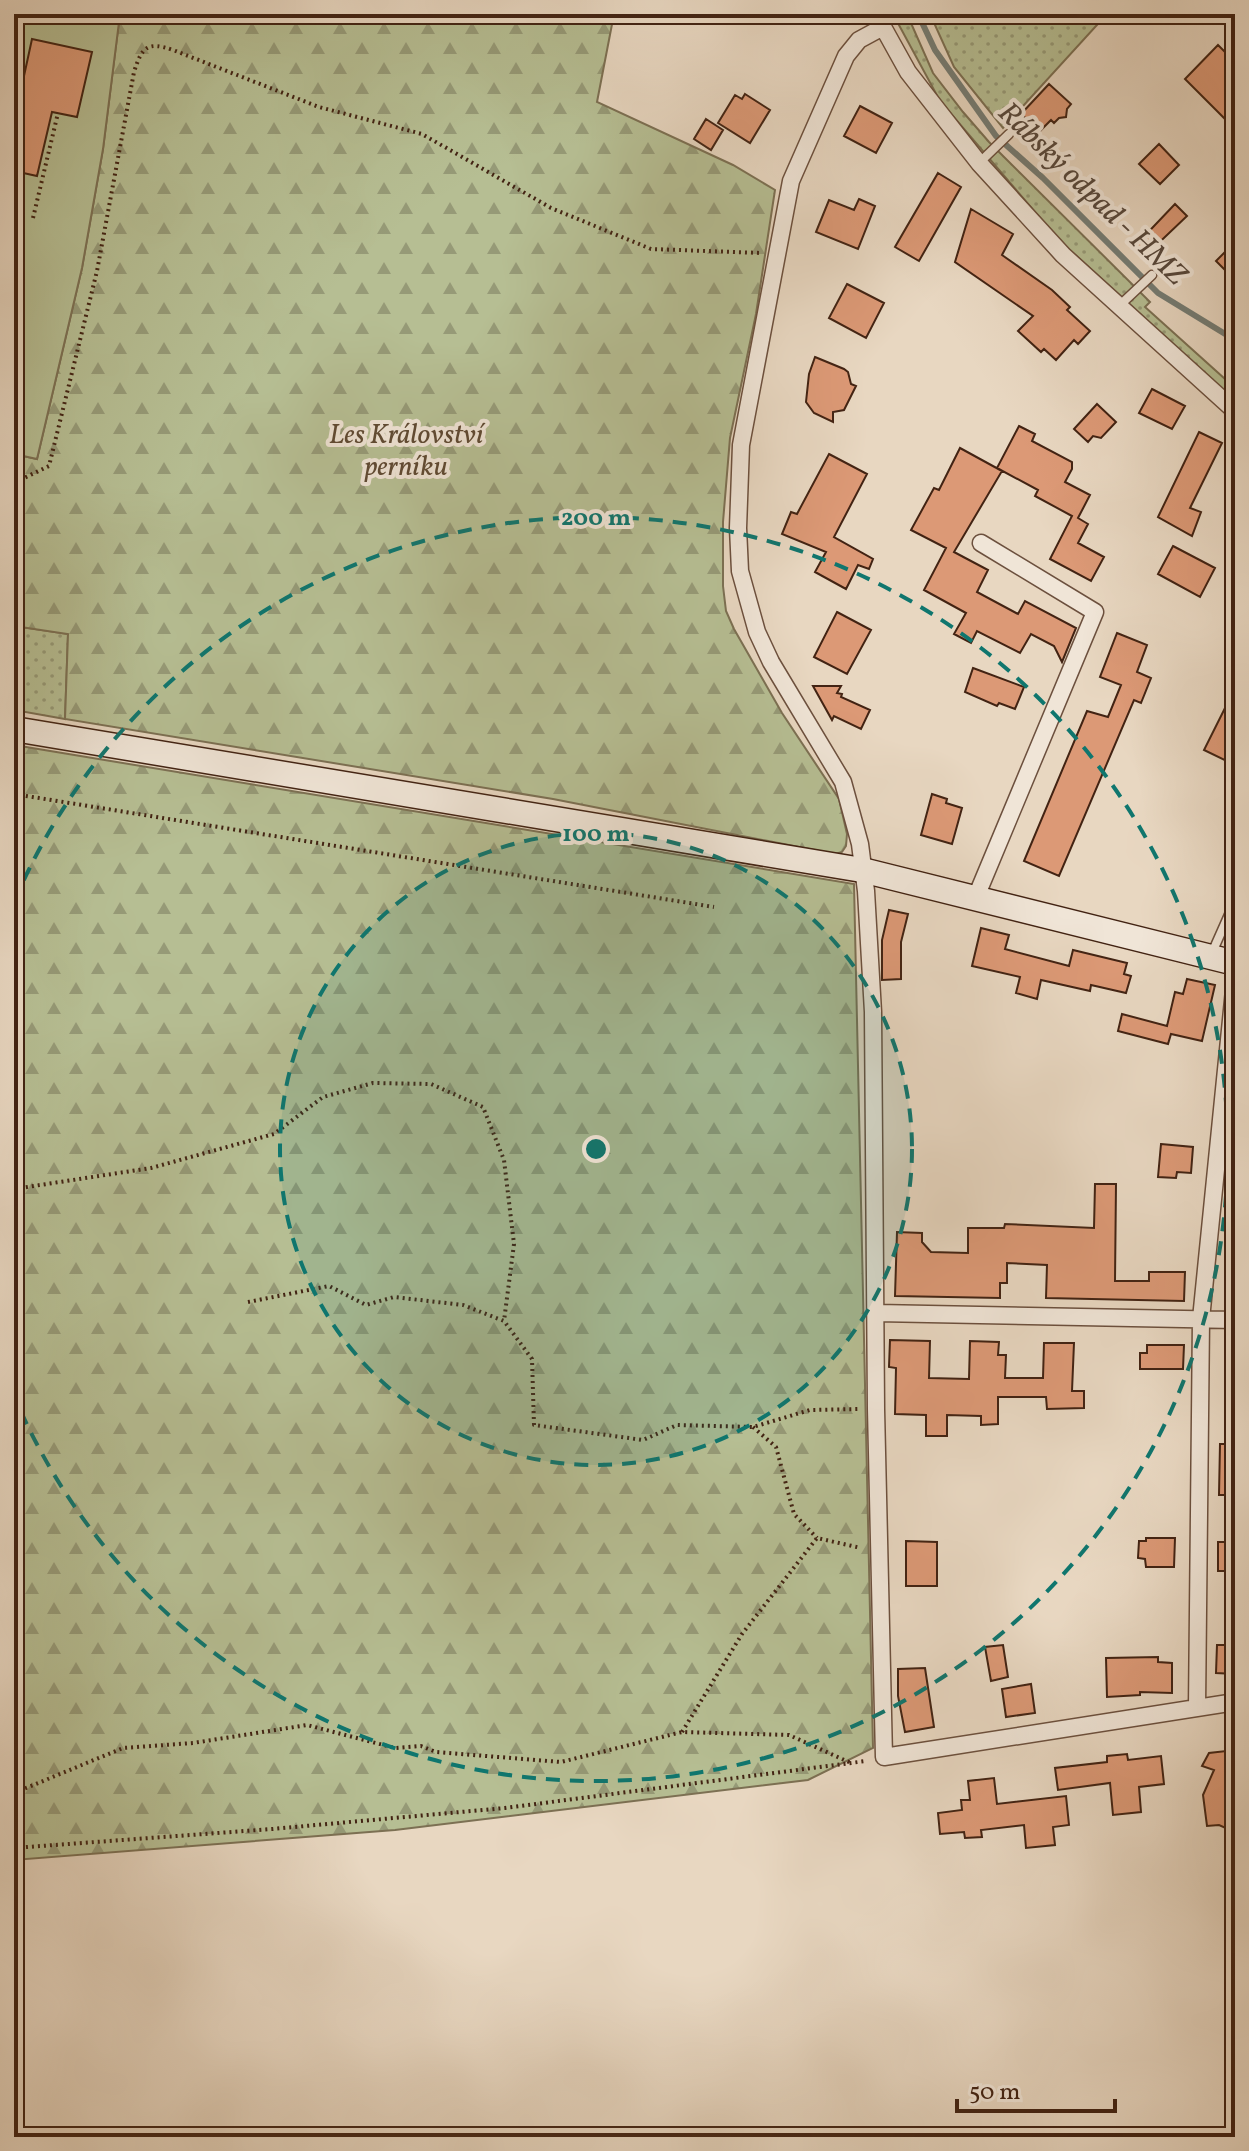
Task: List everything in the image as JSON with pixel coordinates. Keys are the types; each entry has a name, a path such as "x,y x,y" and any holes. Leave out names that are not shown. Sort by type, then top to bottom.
{"street":[{"path":"1235,411 1063,255 985,157 908,72 881,20 859,40 846,56 791,181 741,445 738,528 740,571 757,632 771,662 843,782 858,834 873,1012 876,1409 884,1757 1235,1702"},
{"path":"976,897 1095,612 981,543"},
{"path":"14,729 862,870 1235,963"},
{"path":"1197,1708 1201,1319 1235,980"},
{"path":"877,1313 1235,1320"}],"lane":[{"path":"985,157 1009,134"},
{"path":"1119,306 1152,275"},
{"path":"1210,957 1235,901"}],"path":[{"path":"14,485 49,466 97,271 134,72 140,53 148,46 173,50 319,107 422,134 551,208 651,249 776,254"},
{"path":"33,218 58,113"},
{"path":"14,477 22,479"},
{"path":"14,794 714,907"},
{"path":"14,1189 151,1168 274,1134 323,1097 373,1083 431,1084 483,1107 504,1160 514,1244 504,1321"},
{"path":"248,1302 329,1286 366,1305 394,1297 407,1298 463,1305 504,1321 532,1359 534,1425 643,1440 677,1425 753,1427 810,1410 876,1409"},
{"path":"753,1427 776,1447 794,1514 817,1538 881,1553"},
{"path":"682,1732 742,1634 817,1538"},
{"path":"14,1793 123,1748 193,1743 307,1725 395,1748 421,1746 436,1752 561,1762 682,1732 789,1735 853,1764"},
{"path":"14,1848 505,1808 853,1764 884,1757"}],"green space":[{"path":"14,14 120,14 103,149 82,268 37,459 14,454"},
{"name":"Les Království perníku","path":"120,14 614,14 597,102 733,165 775,190 756,314 730,438 723,522 723,586 726,611 734,629 782,713 839,799 847,834 842,852 835,854 553,799 65,719 68,634 14,626 14,454 37,459 82,268 103,149"},
{"path":"893,14 907,14 933,73 989,142 1150,302 1145,307 1235,388 1235,401 1059,240 940,101"},
{"path":"930,14 1107,14 1003,128 954,67"},
{"path":"14,626 68,634 65,719 14,710"},
{"path":"14,745 854,884 873,1748 808,1780 395,1830 14,1860"}],"building":[{"path":"32,39 92,52 77,117 52,112 37,176 14,171 14,122"},
{"path":"1218,45 1235,62 1235,129 1185,79"},
{"path":"1049,84 1071,104 1066,117 1054,123 1051,120 1040,131 1021,114"},
{"path":"745,94 770,110 750,143 718,123 735,95 742,99"},
{"path":"860,106 892,123 876,153 844,136"},
{"path":"706,119 723,130 711,150 694,139"},
{"path":"1159,144 1179,165 1160,184 1139,164"},
{"path":"938,173 961,187 919,261 895,247"},
{"path":"859,199 875,206 858,249 816,232 829,200 854,210"},
{"path":"1175,204 1187,216 1145,256 1135,246"},
{"path":"971,209 1013,234 1002,255 1052,290 1070,307 1067,310 1090,331 1078,344 1074,340 1056,360 1044,349 1041,352 1018,331 1033,316 955,262"},
{"path":"1235,242 1235,280 1216,261"},
{"path":"847,284 884,303 866,338 829,318"},
{"path":"815,357 844,369 851,384 856,386 844,410 833,412 833,422 814,413 806,402 809,374"},
{"path":"1152,389 1185,406 1172,429 1139,413"},
{"path":"1097,404 1116,422 1101,438 1093,436 1088,442 1074,429"},
{"path":"1019,426 1035,434 1032,441 1072,462 1065,482 1090,495 1078,518 1088,524 1078,543 1104,557 1091,581 1050,559 1072,516 1035,496 1038,490 997,468"},
{"path":"1199,432 1222,443 1190,508 1201,512 1192,536 1158,517"},
{"path":"960,448 1002,471 954,552 988,570 977,592 1018,614 1025,601 1076,628 1062,662 1054,646 1031,634 1020,653 977,631 971,643 954,634 966,613 924,590 946,548 911,530 934,488 939,490"},
{"path":"829,454 867,474 834,537 873,559 869,569 858,565 846,589 815,572 826,552 782,534 791,512 797,514"},
{"path":"1173,546 1215,568 1200,597 1158,574"},
{"path":"837,612 871,630 847,674 814,657"},
{"path":"1117,633 1147,645 1137,672 1151,678 1141,703 1134,700 1059,876 1024,861 1087,711 1108,717 1121,685 1100,677"},
{"path":"973,668 1024,687 1015,709 999,703 997,706 965,692"},
{"path":"813,686 841,686 837,693 842,694 841,697 870,710 861,729 834,716 832,720"},
{"path":"1235,688 1235,765 1204,750"},
{"path":"932,794 962,808 952,844 921,835"},
{"path":"889,910 908,914 901,942 901,979 882,980 882,940"},
{"path":"981,928 1009,935 1005,949 1069,966 1073,950 1127,963 1124,974 1131,976 1126,993 1091,985 1090,991 1041,980 1037,999 1016,993 1020,977 972,966"},
{"path":"1187,979 1215,985 1202,1041 1171,1034 1168,1044 1118,1031 1122,1014 1167,1026 1175,992 1183,994"},
{"path":"1161,1144 1193,1147 1191,1173 1177,1172 1176,1178 1158,1177"},
{"path":"1095,1184 1116,1184 1115,1281 1149,1281 1149,1272 1185,1272 1184,1301 1046,1298 1047,1265 1007,1263 1007,1283 1000,1283 1000,1298 895,1296 897,1232 922,1233 922,1242 931,1252 968,1253 968,1228 1004,1228 1005,1224 1094,1228"},
{"path":"890,1340 930,1341 929,1378 969,1379 970,1341 999,1342 998,1355 1006,1355 1005,1378 1043,1378 1044,1343 1074,1343 1072,1391 1084,1391 1084,1408 1047,1409 1046,1397 998,1397 998,1424 981,1425 981,1416 947,1415 947,1436 926,1436 926,1415 895,1414 896,1368 889,1367"},
{"path":"1147,1345 1184,1345 1183,1369 1140,1369 1140,1353 1147,1353"},
{"path":"1220,1444 1235,1444 1235,1495 1219,1495"},
{"path":"1146,1538 1175,1538 1174,1567 1146,1567 1145,1559 1138,1558 1139,1541 1146,1541"},
{"path":"906,1541 937,1542 937,1586 906,1586"},
{"path":"1218,1542 1235,1542 1235,1571 1218,1571"},
{"path":"1003,1645 1008,1677 991,1681 985,1647"},
{"path":"1217,1645 1235,1645 1235,1674 1216,1673"},
{"path":"1158,1657 1158,1662 1172,1663 1172,1693 1140,1692 1140,1695 1107,1697 1106,1658"},
{"path":"925,1668 934,1727 905,1732 898,1696 898,1669"},
{"path":"1031,1684 1035,1713 1006,1717 1002,1689"},
{"path":"1235,1750 1235,1816 1230,1830 1219,1825 1207,1826 1203,1795 1214,1770 1202,1766 1209,1753"},
{"path":"1127,1754 1128,1760 1161,1756 1164,1784 1139,1787 1141,1812 1113,1815 1110,1783 1058,1790 1055,1768 1107,1762 1107,1756"},
{"path":"994,1778 997,1804 1066,1796 1069,1825 1053,1827 1055,1845 1026,1848 1024,1825 981,1830 982,1837 965,1838 964,1832 940,1834 938,1813 962,1810 961,1800 970,1800 968,1781"}],"waterway":[{"name":"Rábský odpad - HMZ","path":"918,14 935,50 996,136 1043,178 1158,293 1235,340"}]}
